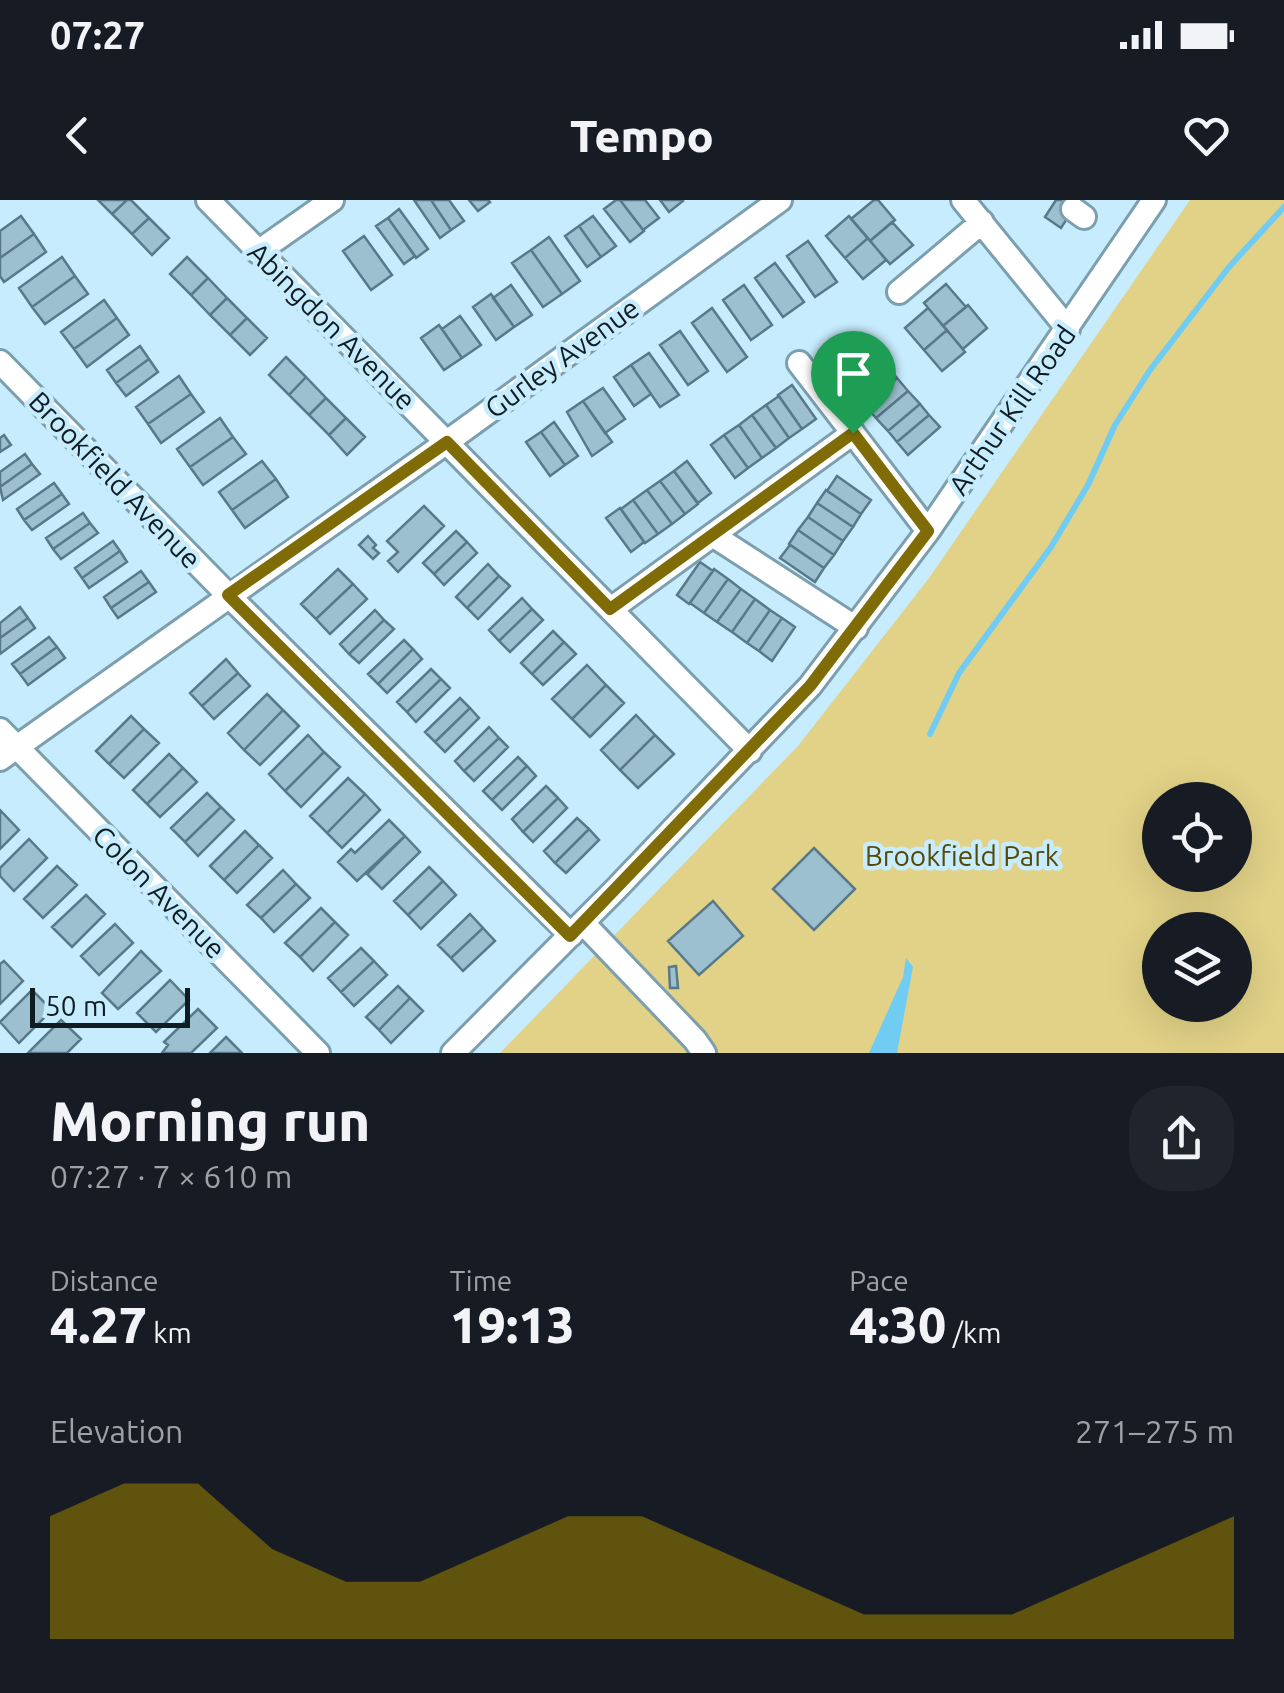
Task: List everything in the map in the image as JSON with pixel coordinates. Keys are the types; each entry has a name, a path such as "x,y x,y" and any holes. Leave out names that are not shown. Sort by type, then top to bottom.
{"street":[{"name":"Abingdon Avenue","path":"208,200 750,751"},
{"path":"258,252 332,200"},
{"name":"Gurley Avenue","path":"5,745 447,442 780,200"},
{"path":"963,200 1068,329"},
{"name":"Arthur Kill Road","path":"453,1053 810,686 928,531 1154,200"},
{"path":"899,292 982,222"},
{"name":"Brookfield Avenue","path":"0,362 228,595 695,1040 704,1053"},
{"path":"799,364 928,531"},
{"path":"610,609 853,433"},
{"path":"714,536 856,628"},
{"name":"Colon Avenue","path":"5,745 318,1053"}],"green space":[{"name":"Brookfield Park","path":"1190,200 1284,200 1284,1053 500,1053 798,746 929,578"}],"water":[{"path":"906,958 913,967 897,1053 869,1053 903,977"}],"building":[{"path":"98,200 127,200 112,214"},
{"path":"127,200 149,218 132,234 112,214"},
{"path":"414,200 431,200 451,230 440,238"},
{"path":"431,200 449,200 464,221 451,230"},
{"path":"469,200 488,200 490,202 478,211"},
{"path":"616,200 644,231 630,242 604,209"},
{"path":"620,200 645,200 659,218 643,230"},
{"path":"660,200 682,200 683,201 669,212"},
{"path":"874,200 895,220 870,241 851,219"},
{"path":"1056,200 1079,200 1061,228 1045,217"},
{"path":"399,209 428,249 416,258 388,218"},
{"path":"21,216 34,234 0,258 0,231"},
{"path":"593,216 616,246 601,257 579,226"},
{"path":"849,216 868,238 845,258 826,236"},
{"path":"149,218 169,238 152,255 132,234"},
{"path":"388,218 415,256 404,264 376,226"},
{"path":"892,222 913,245 890,264 870,241"},
{"path":"579,226 601,257 587,267 565,236"},
{"path":"34,234 46,252 4,282 0,258"},
{"path":"364,236 392,275 371,290 343,251"},
{"path":"549,237 580,281 562,294 531,250"},
{"path":"868,238 886,260 863,279 845,258"},
{"path":"808,241 837,282 815,297 787,256"},
{"path":"531,250 562,294 543,307 512,263"},
{"path":"62,257 75,276 32,307 19,288"},
{"path":"187,257 208,278 191,295 170,274"},
{"path":"775,263 804,302 783,317 755,278"},
{"path":"75,276 88,294 45,324 32,307"},
{"path":"208,278 227,298 210,315 191,295"},
{"path":"946,284 966,307 943,326 924,303"},
{"path":"511,285 532,315 514,327 493,298"},
{"path":"744,285 772,325 751,340 723,300"},
{"path":"491,294 514,327 496,340 473,307"},
{"path":"227,298 247,318 230,335 210,315"},
{"path":"104,300 117,318 74,349 61,332"},
{"path":"968,305 987,328 963,349 943,326"},
{"path":"712,308 747,357 727,372 692,323"},
{"path":"928,308 947,330 924,350 905,328"},
{"path":"460,316 481,345 462,358 442,329"},
{"path":"117,318 129,335 87,367 74,349"},
{"path":"247,318 267,338 250,355 230,335"},
{"path":"439,325 462,358 444,370 421,338"},
{"path":"947,330 965,352 942,371 924,350"},
{"path":"680,331 708,371 688,385 660,345"},
{"path":"864,339 875,352 844,379 833,367"},
{"path":"140,346 149,359 116,383 107,370"},
{"path":"875,352 886,365 854,391 844,379"},
{"path":"649,353 679,395 660,407 631,365"},
{"path":"286,357 306,377 289,395 269,375"},
{"path":"149,359 158,372 126,396 116,383"},
{"path":"631,365 651,394 634,406 614,377"},
{"path":"886,365 897,378 865,405 854,391"},
{"path":"179,376 191,394 148,424 136,407"},
{"path":"306,377 326,398 309,415 289,395"},
{"path":"897,378 908,391 876,418 865,405"},
{"path":"792,385 816,419 802,429 778,395"},
{"path":"603,388 625,419 605,433 583,401"},
{"path":"908,391 920,404 888,431 876,418"},
{"path":"191,394 204,412 161,443 148,424"},
{"path":"779,396 802,429 789,438 766,405"},
{"path":"326,398 346,418 329,435 309,415"},
{"path":"583,401 612,442 592,456 567,412"},
{"path":"920,404 929,415 897,442 888,431"},
{"path":"766,405 789,438 776,448 752,415"},
{"path":"752,415 776,448 762,458 739,425"},
{"path":"929,415 940,427 908,455 897,442"},
{"path":"220,418 233,437 190,467 177,449"},
{"path":"346,418 365,437 347,455 329,435"},
{"path":"554,422 578,456 565,465 541,432"},
{"path":"739,425 762,458 748,468 724,435"},
{"path":"541,432 565,465 550,476 526,442"},
{"path":"4,435 11,445 0,452 0,438"},
{"path":"724,435 748,468 735,478 711,445"},
{"path":"233,437 246,454 203,485 190,467"},
{"path":"25,454 32,464 0,487 0,472"},
{"path":"262,461 276,479 232,510 219,492"},
{"path":"687,461 711,493 698,503 674,471"},
{"path":"32,464 40,474 3,500 0,487"},
{"path":"674,471 698,504 685,514 660,481"},
{"path":"837,476 871,500 861,514 827,491"},
{"path":"276,479 288,497 245,528 232,510"},
{"path":"660,481 685,514 672,524 647,490"},
{"path":"54,483 62,494 24,520 17,509"},
{"path":"647,490 672,524 658,534 633,500"},
{"path":"826,490 861,514 853,527 817,503"},
{"path":"62,494 69,504 32,530 24,520"},
{"path":"633,500 658,534 645,543 621,509"},
{"path":"817,503 853,527 843,541 808,517"},
{"path":"424,506 444,526 398,572 388,561 398,552 387,541"},
{"path":"620,508 644,542 631,552 606,518"},
{"path":"83,513 90,523 53,549 46,538"},
{"path":"808,517 843,541 834,555 798,530"},
{"path":"90,523 98,533 61,559 53,549"},
{"path":"798,530 834,555 824,568 789,544"},
{"path":"456,531 467,542 434,574 423,563"},
{"path":"368,536 379,553 373,559 359,545"},
{"path":"113,541 120,551 82,578 75,568"},
{"path":"467,542 477,553 444,585 434,574"},
{"path":"790,545 824,568 815,582 780,558"},
{"path":"120,551 127,562 89,588 82,578"},
{"path":"700,562 713,571 689,604 677,595"},
{"path":"488,564 499,576 467,608 456,597"},
{"path":"338,569 353,584 316,619 301,604"},
{"path":"714,569 728,579 704,613 690,603"},
{"path":"141,571 149,582 111,608 104,597"},
{"path":"499,576 510,586 478,619 467,608"},
{"path":"728,579 741,589 717,622 704,613"},
{"path":"149,582 156,592 118,618 111,608"},
{"path":"353,584 367,599 330,634 316,619"},
{"path":"741,589 755,599 732,632 717,622"},
{"path":"522,598 532,609 499,641 489,630"},
{"path":"755,599 770,610 747,643 732,632"},
{"path":"20,607 28,618 0,638 0,623"},
{"path":"532,609 543,620 510,652 499,641"},
{"path":"375,610 384,620 349,654 340,644"},
{"path":"770,610 782,618 759,651 747,643"},
{"path":"28,618 35,628 0,654 0,638"},
{"path":"782,618 795,627 772,661 759,651"},
{"path":"384,620 394,629 359,663 349,654"},
{"path":"553,631 564,642 532,674 521,663"},
{"path":"49,637 57,647 20,674 12,664"},
{"path":"404,640 413,649 378,684 368,674"},
{"path":"564,642 576,654 543,685 532,674"},
{"path":"57,647 65,658 28,685 20,674"},
{"path":"413,649 422,659 387,693 378,684"},
{"path":"226,659 238,673 202,706 190,693"},
{"path":"587,665 606,685 572,719 552,699"},
{"path":"431,669 441,679 407,712 397,702"},
{"path":"238,673 250,686 214,719 202,706"},
{"path":"441,679 450,688 416,722 407,712"},
{"path":"606,685 624,703 590,737 572,719"},
{"path":"267,694 283,710 244,750 228,733"},
{"path":"460,698 470,708 435,742 425,732"},
{"path":"470,708 479,718 445,752 435,742"},
{"path":"283,710 299,726 260,765 244,750"},
{"path":"636,715 655,735 620,770 601,750"},
{"path":"131,716 144,729 109,764 96,751"},
{"path":"489,727 499,738 464,771 455,761"},
{"path":"144,729 159,743 124,778 109,764"},
{"path":"308,735 324,752 285,791 269,774"},
{"path":"655,735 674,754 638,788 620,770"},
{"path":"499,738 508,747 474,781 464,771"},
{"path":"324,752 340,767 301,807 285,791"},
{"path":"169,754 183,768 147,804 133,790"},
{"path":"518,757 527,766 492,800 483,791"},
{"path":"527,766 536,776 502,810 492,800"},
{"path":"183,768 197,782 160,817 147,804"},
{"path":"348,778 365,794 327,833 310,816"},
{"path":"546,786 558,798 523,832 512,819"},
{"path":"207,793 221,807 185,842 171,828"},
{"path":"365,794 380,810 342,848 327,833"},
{"path":"558,798 567,808 533,842 523,832"},
{"path":"221,807 234,820 198,856 185,842"},
{"path":"0,810 19,830 0,849"},
{"path":"577,818 589,829 555,863 544,851"},
{"path":"389,820 405,836 357,881 338,862 351,849 355,853"},
{"path":"589,829 599,840 566,873 555,863"},
{"path":"245,831 259,845 224,880 210,866"},
{"path":"405,836 420,852 382,889 367,874"},
{"path":"29,839 47,858 14,891 0,876 0,868"},
{"path":"259,845 272,858 237,893 224,880"},
{"path":"814,848 855,889 814,930 773,889"},
{"path":"57,866 77,885 43,918 24,899"},
{"path":"429,867 443,881 408,915 394,901"},
{"path":"283,870 296,884 261,918 247,905"},
{"path":"443,881 456,895 421,929 408,915"},
{"path":"296,884 310,898 274,932 261,918"},
{"path":"86,895 105,914 72,947 52,927"},
{"path":"713,901 743,936 699,975 668,941"},
{"path":"321,908 335,922 300,957 285,943"},
{"path":"470,914 483,928 451,958 438,945"},
{"path":"335,922 348,935 313,971 300,957"},
{"path":"115,924 133,943 99,975 81,956"},
{"path":"483,928 495,941 463,971 451,958"},
{"path":"361,948 374,961 341,992 328,978"},
{"path":"141,951 161,971 118,1009 102,993"},
{"path":"4,961 23,981 0,1004 0,964"},
{"path":"374,961 387,975 354,1006 341,992"},
{"path":"676,966 678,988 670,988 669,967"},
{"path":"170,980 189,1000 156,1032 137,1013"},
{"path":"398,986 410,998 379,1030 366,1017"},
{"path":"32,990 52,1010 19,1043 0,1022"},
{"path":"410,998 423,1011 391,1043 379,1030"},
{"path":"198,1009 217,1028 191,1053 162,1053 168,1045 164,1042"},
{"path":"61,1020 81,1039 67,1053 28,1053"},
{"path":"226,1037 242,1053 210,1053"}],"waterway":[{"path":"930,734 959,673 1051,547 1088,485 1115,425 1150,370 1229,267 1284,207"}],"route":[{"path":"853,433 928,531 810,686 570,936 228,595 447,442 610,609 853,433"}]}
